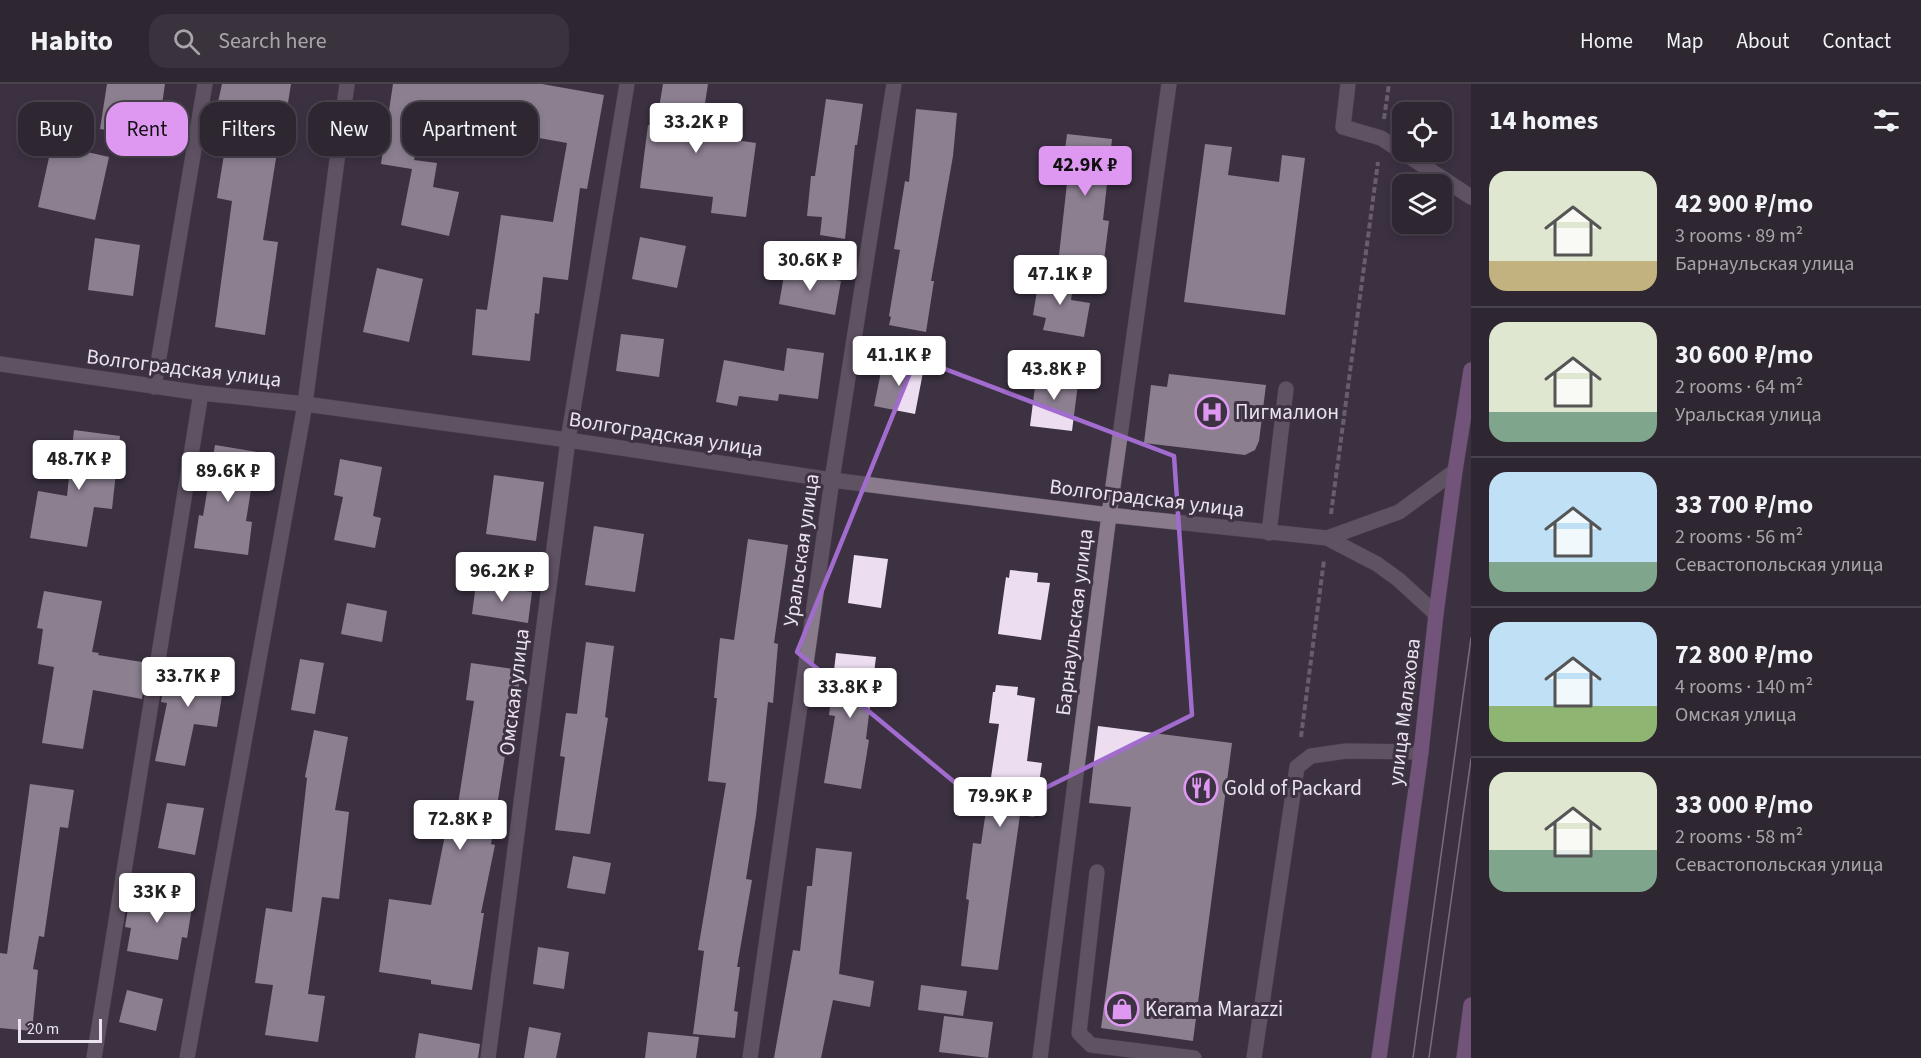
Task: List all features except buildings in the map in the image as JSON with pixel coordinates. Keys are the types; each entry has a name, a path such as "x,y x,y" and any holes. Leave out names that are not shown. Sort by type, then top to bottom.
{"main road":[{"name":"улица Малахова","path":"1378,1058 1421,752 1455,471 1471,370"},
{"path":"1464,1058 1471,1005"}],"street":[{"path":"154,387 205,84"},
{"path":"187,1058 305,404 347,84"},
{"name":"Омская улица","path":"488,1058 568,440 627,84"},
{"name":"Уральская улица","path":"750,1058 832,480 894,84"},
{"name":"Барнаульская улица","path":"1040,1058 1108,515 1169,84"},
{"path":"1348,84 1343,127 1381,138 1471,197"},
{"name":"Волгоградская улица","path":"0,364 154,387 305,404 568,440 832,480 1108,515 1327,538 1377,564 1399,580 1436,614"},
{"path":"1269,533 1286,389"},
{"path":"94,1058 201,393"},
{"name":"Волгоградская улица","path":"1327,538 1399,512 1455,471"},
{"path":"1254,1058 1297,767 1311,756 1346,751 1421,752"},
{"path":"1097,872 1079,1034 1091,1045 1194,1058"}],"path":[{"path":"1297,767 1389,84"}],"highlighted area":[{"path":"916,358 1174,456 1192,715 993,814 797,652"}],"tram line":[{"path":"1413,1058 1471,638"},
{"path":"1429,1058 1471,759"}],"place":[{"name":"Пигмалион","path":"1212,412"},
{"name":"Gold of Packard","path":"1201,788"},
{"name":"Kerama Marazzi","path":"1122,1009"}]}
